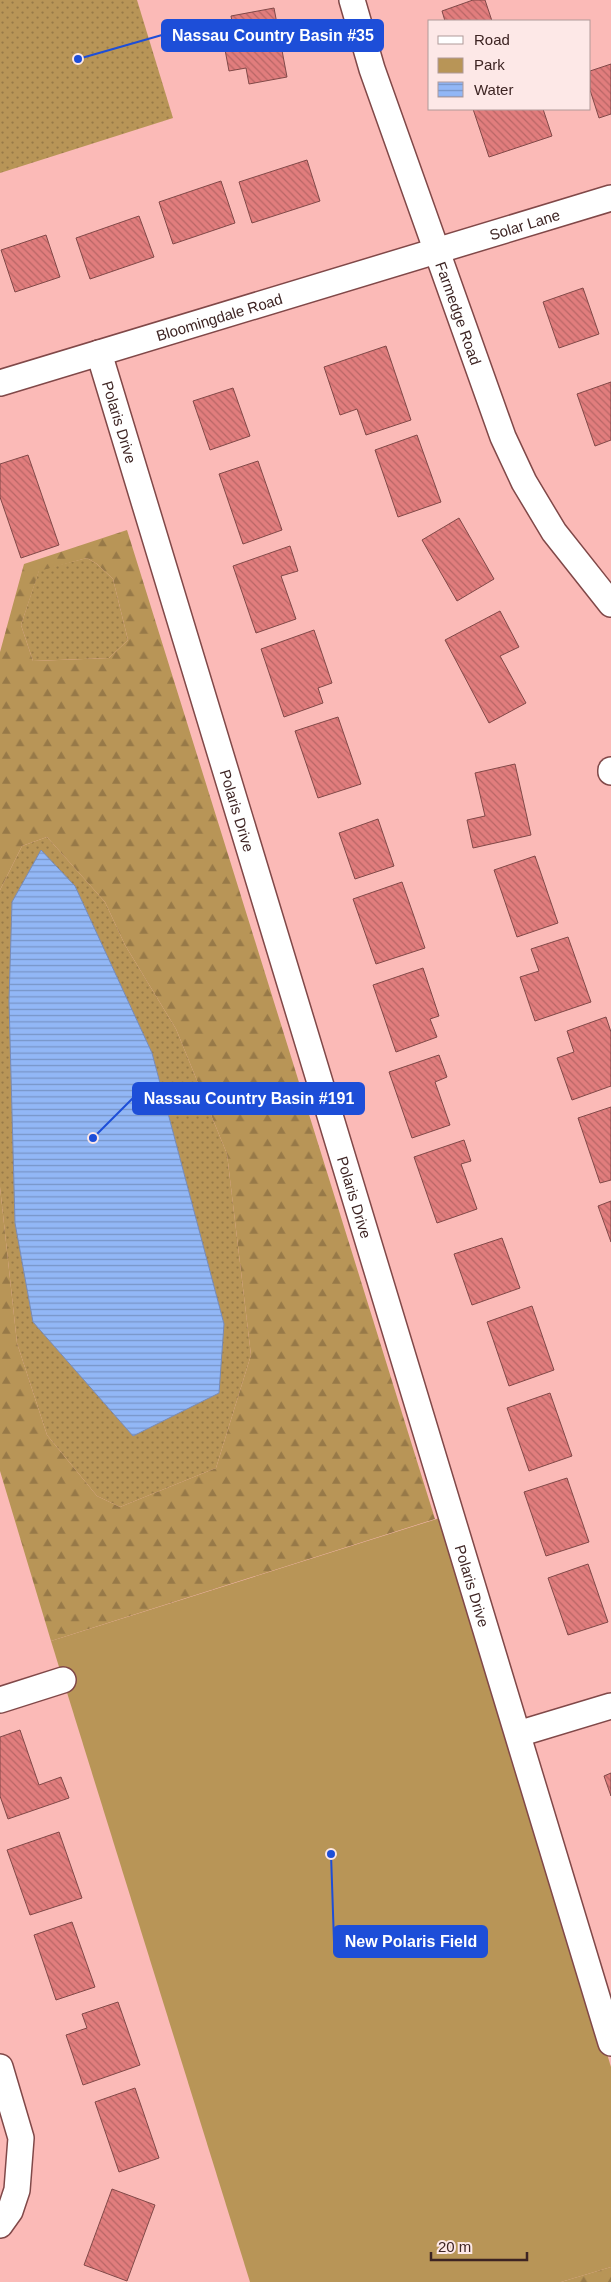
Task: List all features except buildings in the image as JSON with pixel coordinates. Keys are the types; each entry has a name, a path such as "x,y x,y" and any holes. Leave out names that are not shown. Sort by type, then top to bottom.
{"street":[{"name":"Farmedge Road","path":"352,0 372,69 503,437 524,482 554,532 611,604"},
{"name":"Solar Lane","path":"436,250 611,198"},
{"name":"Bloomingdale Road","path":"0,382 436,250"},
{"name":"Polaris Drive","path":"99,353 611,2043"},
{"path":"0,1700 63,1680"},
{"path":"518,1734 611,1706"},
{"path":"0,2067 21,2138 17,2190 10,2211 0,2225"}],"green space":[{"path":"0,0 137,0 173,118 0,173"},
{"path":"127,530 435,1519 51,1641 0,1471 0,1187 17,1343 47,1435 97,1496 120,1507 216,1468 251,1355 227,1154 176,1029 125,945 105,902 47,837 22,846 0,890 0,652 24,564","holes":["87,558 97,564 113,579 128,640 109,658 33,661 21,625 39,571"]},
{"path":"87,558 97,564 113,579 128,640 109,658 33,661 21,625 39,570"},
{"path":"47,837 105,902 125,945 176,1029 227,1154 251,1355 216,1468 120,1507 97,1496 47,1435 17,1343 0,1187 0,890 22,846"},
{"path":"443,1517 611,2067 611,2267 561,2282 250,2282 51,1641"},
{"path":"611,2267 611,2282 561,2282"}],"water":[{"path":"41,850 75,886 152,1053 224,1324 219,1393 133,1436 33,1322 15,1223 9,1001 12,902"}],"place":[{"name":"Nassau Country Basin #35","path":"78,59"},
{"name":"Nassau Country Basin #191","path":"93,1138"},
{"name":"New Polaris Field","path":"331,1854"}]}
